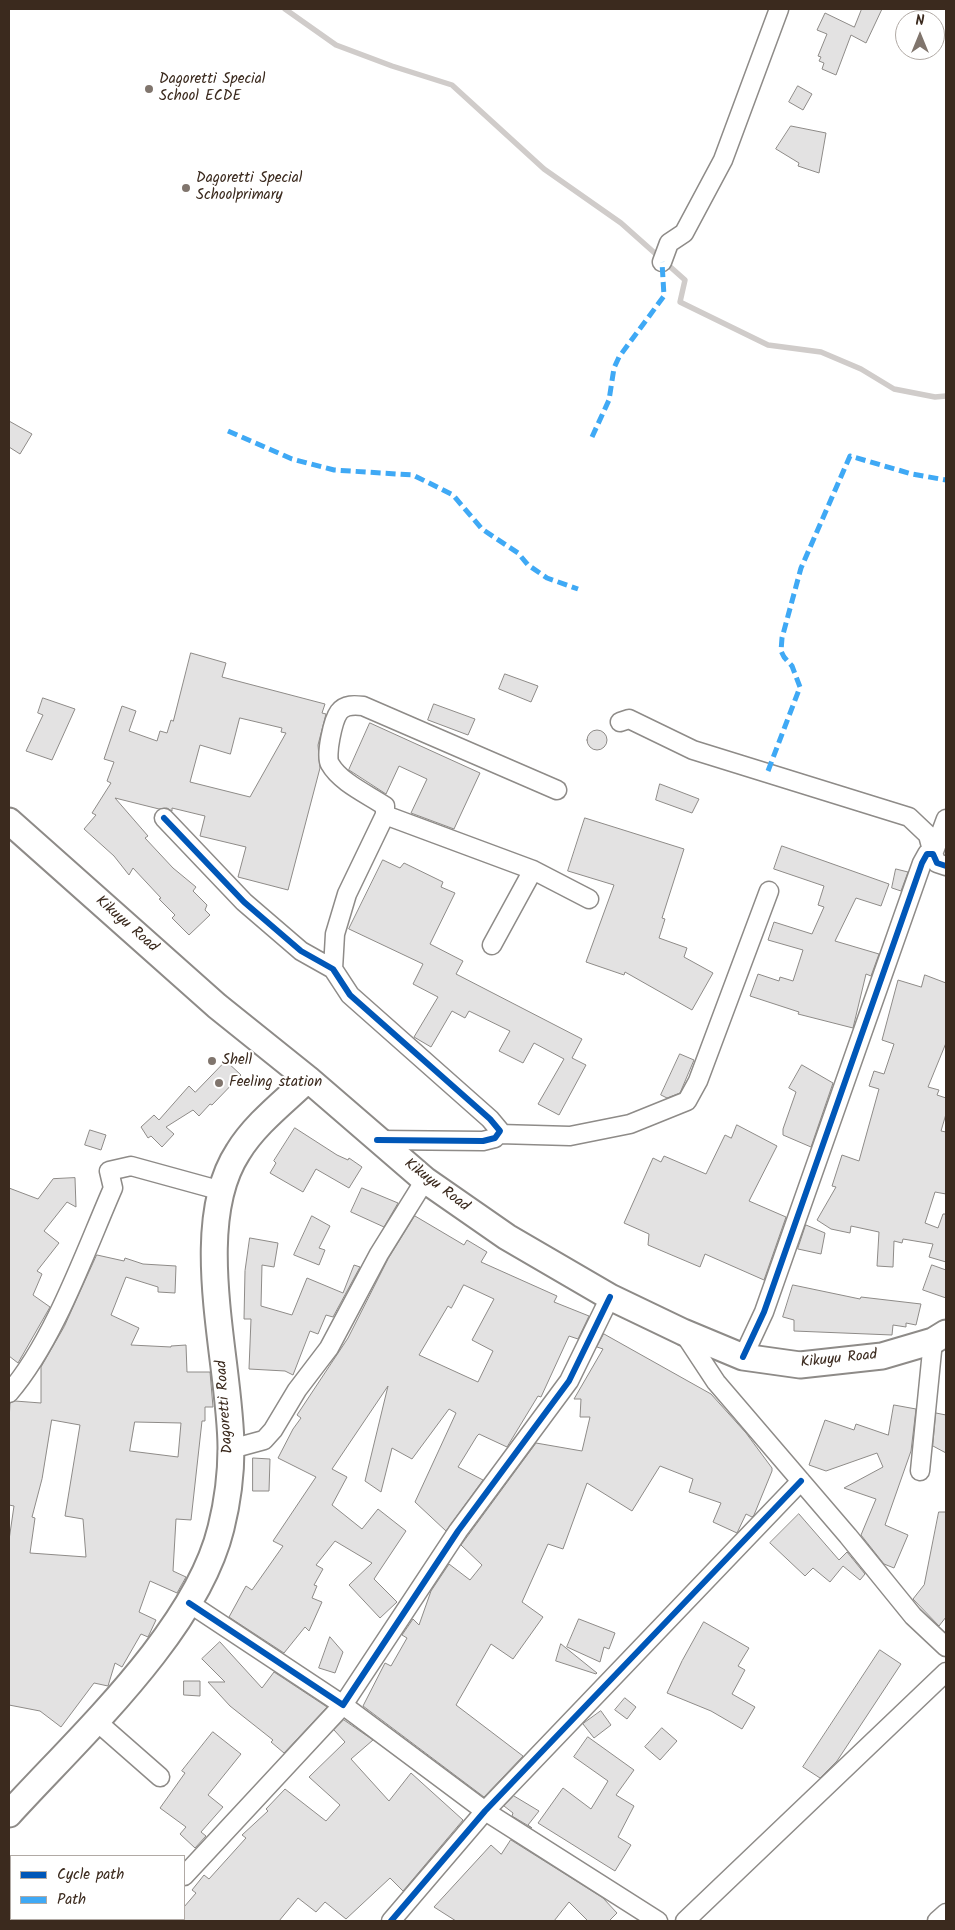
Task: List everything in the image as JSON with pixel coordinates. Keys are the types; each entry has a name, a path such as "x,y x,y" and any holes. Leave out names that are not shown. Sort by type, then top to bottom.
{"main road":[{"name":"Kikuyu Road","path":"9,821 217,1006 308,1080 425,1180 507,1237 610,1296 683,1332 743,1356 800,1366 882,1356 940,1337"},
{"name":"Dagoretti Road","path":"9,1813 139,1672 189,1603 221,1528 231,1449 215,1294 216,1232 222,1190 236,1154 245,1142 308,1080"}],"street":[{"path":"662,262 669,243 684,233 722,160 779,9"},
{"path":"333,969 335,934 347,894 385,815 385,806 338,774 329,763 326,754 338,713 344,707 354,704 363,706 557,790"},
{"path":"620,722 629,719 693,750 768,772 909,818 928,835 937,863 946,866"},
{"path":"385,815 533,870 589,899"},
{"path":"164,818 244,902 301,951 333,969 350,995 490,1119 499,1128 499,1134"},
{"path":"933,854 946,820"},
{"path":"743,1356 764,1312 922,863 927,854 933,854"},
{"path":"492,945 533,870"},
{"path":"377,1140 483,1141 499,1134 570,1136 630,1124 687,1100 698,1081 769,891"},
{"path":"9,1393 22,1378 53,1324 113,1188 109,1171 130,1166 222,1190"},
{"path":"231,1449 264,1440 273,1430 297,1390 329,1348 379,1254 425,1180"},
{"path":"185,1875 342,1705 458,1531 569,1381 610,1296"},
{"path":"683,1332 716,1382 913,1616 946,1647"},
{"path":"920,1471 940,1337"},
{"path":"391,1921 486,1811 801,1481"},
{"path":"189,1603 342,1705 486,1811 658,1921"},
{"path":"685,1921 946,1672"},
{"path":"95,1720 160,1777"},
{"path":"938,1921 946,1913"}],"building":[{"path":"862,9 882,9 866,43 851,35 836,75 822,69 824,63 819,61 821,57 818,56 827,34 817,30 825,13 854,27"},
{"path":"798,86 812,94 803,110 789,102"},
{"path":"791,126 826,133 819,173 798,166 799,163 776,149"},
{"path":"9,421 32,434 20,454 9,447"},
{"path":"191,653 226,663 222,677 325,704 322,713 326,714 318,745 320,768 288,890 238,877 246,847 200,836 205,816 172,808 172,811 167,808 159,809 115,798 148,836 145,838 173,868 196,887 193,891 207,905 205,910 210,915 189,935 172,918 175,915 159,899 161,898 133,868 129,875 114,856 84,829 96,815 92,813 111,783 107,781 114,762 104,759 122,706 136,711 129,731 157,741 160,731 167,733 171,720 173,721","holes":["240,718 282,728 281,732 286,733 250,797 190,782 200,745 230,754"]},
{"path":"505,674 538,686 531,702 499,689"},
{"path":"43,698 75,709 52,760 26,751 43,715 38,713"},
{"path":"434,704 475,719 468,735 428,720"},
{"path":"370,723 480,773 454,829 411,813 427,779 399,766 386,794 349,770"},
{"path":"597,730 604,733 607,740 604,747 597,750 590,747 587,740 590,733"},
{"path":"660,784 699,799 692,813 656,800"},
{"path":"585,818 684,849 662,918 665,919 659,938 687,948 684,957 713,973 692,1010 625,972 624,975 586,962 614,885 568,871"},
{"path":"782,846 889,884 881,906 856,898 835,941 879,954 871,976 866,974 853,1028 798,1014 799,1012 750,996 758,974 779,981 780,977 793,981 803,950 768,940 774,922 812,934 824,907 818,905 824,886 774,869"},
{"path":"383,860 400,868 404,863 443,882 441,887 455,893 430,944 463,961 456,974 582,1039 572,1058 586,1065 559,1115 538,1104 564,1059 534,1043 523,1063 499,1051 510,1031 469,1011 465,1018 452,1011 431,1047 414,1037 438,997 413,984 423,964 349,929"},
{"path":"896,869 908,872 901,891 892,888"},
{"path":"925,975 946,983 946,1043 928,1087 939,1090 937,1095 946,1098 946,1114 941,1131 946,1132 946,1194 935,1192 925,1223 938,1228 943,1214 946,1214 946,1262 929,1257 933,1244 903,1239 902,1243 894,1241 893,1267 877,1266 879,1232 851,1226 850,1233 831,1229 817,1220 836,1187 832,1186 842,1155 859,1161 879,1089 869,1086 874,1071 884,1074 894,1044 882,1040 898,980 921,987"},
{"path":"680,1054 694,1060 680,1093 667,1098 661,1095"},
{"path":"226,1061 241,1075 212,1105 210,1104 199,1116 193,1110 166,1127 174,1134 162,1147 151,1136 148,1138 141,1127 154,1115 159,1120 189,1086 195,1092"},
{"path":"802,1065 833,1083 811,1147 783,1135 783,1129 796,1092 789,1088"},
{"path":"737,1125 777,1146 749,1201 786,1217 764,1280 705,1254 700,1267 648,1245 649,1234 624,1223 653,1158 661,1162 664,1156 706,1174 725,1135 731,1138"},
{"path":"295,1128 337,1155 348,1160 349,1158 362,1167 349,1188 316,1169 303,1192 270,1173 276,1163 274,1161"},
{"path":"90,1130 106,1135 101,1150 85,1145"},
{"path":"75,1178 76,1207 67,1202 44,1231 59,1243 37,1271 42,1274 33,1295 50,1307 18,1363 9,1356 9,1188 38,1199 53,1179"},
{"path":"362,1188 398,1203 384,1227 351,1212"},
{"path":"312,1216 330,1226 319,1248 325,1250 319,1265 294,1255"},
{"path":"415,1216 464,1245 467,1240 487,1252 481,1262 557,1296 554,1302 589,1316 578,1339 569,1336 541,1397 538,1396 507,1447 479,1434 477,1436 458,1467 483,1480 446,1531 415,1502 456,1413 449,1409 412,1459 392,1448 381,1492 365,1481 388,1386 332,1469 347,1477 332,1505 362,1529 378,1509 406,1531 374,1579 397,1602 380,1618 349,1585 372,1563 335,1541 316,1565 323,1569 314,1585 317,1586 312,1598 322,1602 309,1631 305,1627 284,1653 229,1617 246,1586 252,1590 283,1546 273,1541 316,1477 278,1458 301,1418 297,1415 348,1338 388,1259","holes":["464,1285 494,1299 472,1340 493,1351 478,1382 419,1355 448,1306 451,1308"]},
{"path":"806,1225 825,1233 821,1254 798,1249"},
{"path":"250,1238 278,1243 274,1267 262,1265 261,1306 292,1315 307,1278 343,1293 354,1265 360,1267 333,1317 326,1315 318,1334 310,1331 293,1375 285,1371 249,1369 251,1319 244,1319 245,1271"},
{"path":"97,1255 124,1261 125,1258 143,1264 176,1266 175,1293 158,1292 158,1287 126,1277 111,1315 139,1328 131,1345 171,1347 186,1345 187,1372 210,1372 213,1407 205,1407 205,1421 202,1421 191,1520 176,1519 173,1571 186,1577 177,1593 150,1581 139,1612 156,1620 148,1637 141,1634 122,1667 115,1663 108,1686 94,1683 61,1727 40,1711 9,1705 9,1540 14,1506 9,1505 9,1421 10,1403 15,1401 41,1403 41,1367 64,1327","holes":["52,1420 80,1425 65,1516 83,1519 86,1557 30,1553 35,1518 32,1517 42,1479","135,1422 181,1423 178,1457 130,1451"]},
{"path":"932,1265 946,1270 946,1298 923,1290"},
{"path":"793,1285 860,1299 861,1297 921,1304 916,1325 906,1323 906,1327 893,1325 892,1335 794,1331 794,1320 783,1317"},
{"path":"604,1334 711,1394 746,1433 772,1468 772,1471 754,1515 752,1517 746,1514 737,1533 713,1522 721,1503 689,1492 693,1479 660,1466 632,1511 587,1483 563,1549 548,1544 522,1602 543,1617 513,1659 491,1644 456,1705 523,1756 484,1797 363,1706 385,1663 391,1666 407,1638 402,1635 413,1619 419,1625 431,1591 449,1564 470,1580 482,1565 461,1545 536,1443 582,1451 590,1417 580,1417 581,1399 574,1399 603,1349 597,1347"},
{"path":"894,1405 916,1409 911,1451 885,1525 908,1535 894,1568 884,1564 861,1535 876,1499 844,1488 883,1467 877,1453 826,1471 809,1465 825,1420 854,1430 856,1424 888,1435"},
{"path":"936,1413 946,1415 946,1453 933,1446"},
{"path":"253,1458 270,1459 269,1491 253,1491"},
{"path":"939,1512 946,1512 946,1617 939,1626 913,1599 924,1585"},
{"path":"799,1514 839,1560 847,1552 865,1574 860,1580 843,1566 830,1582 813,1568 805,1576 770,1543"},
{"path":"579,1619 615,1633 609,1649 604,1647 600,1662 567,1647"},
{"path":"704,1622 749,1648 738,1666 745,1670 732,1694 755,1707 742,1729 711,1711 667,1693"},
{"path":"330,1637 343,1652 335,1673 319,1668"},
{"path":"220,1642 262,1688 274,1672 327,1707 284,1753 271,1742 273,1740 230,1706 208,1682 225,1682 202,1659"},
{"path":"561,1644 597,1673 556,1661"},
{"path":"880,1650 901,1664 837,1761 820,1778 803,1767"},
{"path":"184,1681 200,1681 200,1696 184,1695"},
{"path":"625,1698 636,1707 627,1719 615,1710"},
{"path":"601,1711 611,1725 594,1738 583,1724"},
{"path":"344,1720 373,1740 351,1759 389,1801 411,1773 463,1820 403,1891 390,1878 346,1919 325,1902 316,1912 298,1898 279,1921 184,1921 185,1906 196,1893 192,1890 204,1875 209,1879 246,1838 242,1835 268,1811 266,1809 285,1789 326,1821 340,1805 309,1777 345,1742 334,1730"},
{"path":"662,1728 677,1741 660,1760 645,1747"},
{"path":"213,1732 241,1754 208,1795 223,1807 201,1832 206,1836 195,1848 180,1834 186,1827 160,1808 185,1773 182,1771"},
{"path":"588,1737 634,1770 616,1795 634,1806 618,1837 631,1845 615,1871 538,1823 563,1788 591,1809 608,1781 574,1757"},
{"path":"514,1796 539,1811 528,1825 532,1828 512,1816 513,1813 504,1806"},
{"path":"511,1840 603,1898 617,1913 609,1921 588,1921 569,1902 554,1921 456,1921 434,1907 491,1845 501,1854"}],"waterway":[{"path":"285,9 336,45 392,66 452,85 544,169 621,223 685,280 680,302 768,345 821,352 861,369 894,389 935,397 946,396"}],"marked path":[{"path":"592,437 609,400 614,368 619,357 664,296 662,262"},
{"path":"228,431 292,459 334,470 413,475 453,495 482,529 518,553 528,565 547,578 578,589"},
{"path":"768,771 800,687 792,666 781,651 782,638 801,568 850,456 912,474 946,480"}],"cycle path":[{"path":"164,818 244,902 301,951 333,969 350,995 490,1119 500,1131 495,1138 483,1141 377,1140"},
{"path":"743,1357 764,1312 922,863 927,854 933,854 937,863 946,866"},
{"path":"189,1603 343,1705 458,1531 569,1381 610,1297"},
{"path":"391,1921 485,1811 801,1481"}],"place":[{"name":"Dagoretti Special School ECDE","path":"149,89"},
{"name":"Dagoretti Special Schoolprimary","path":"186,188"},
{"name":"Shell","path":"212,1061"},
{"name":"Feeling station","path":"219,1083"}]}
